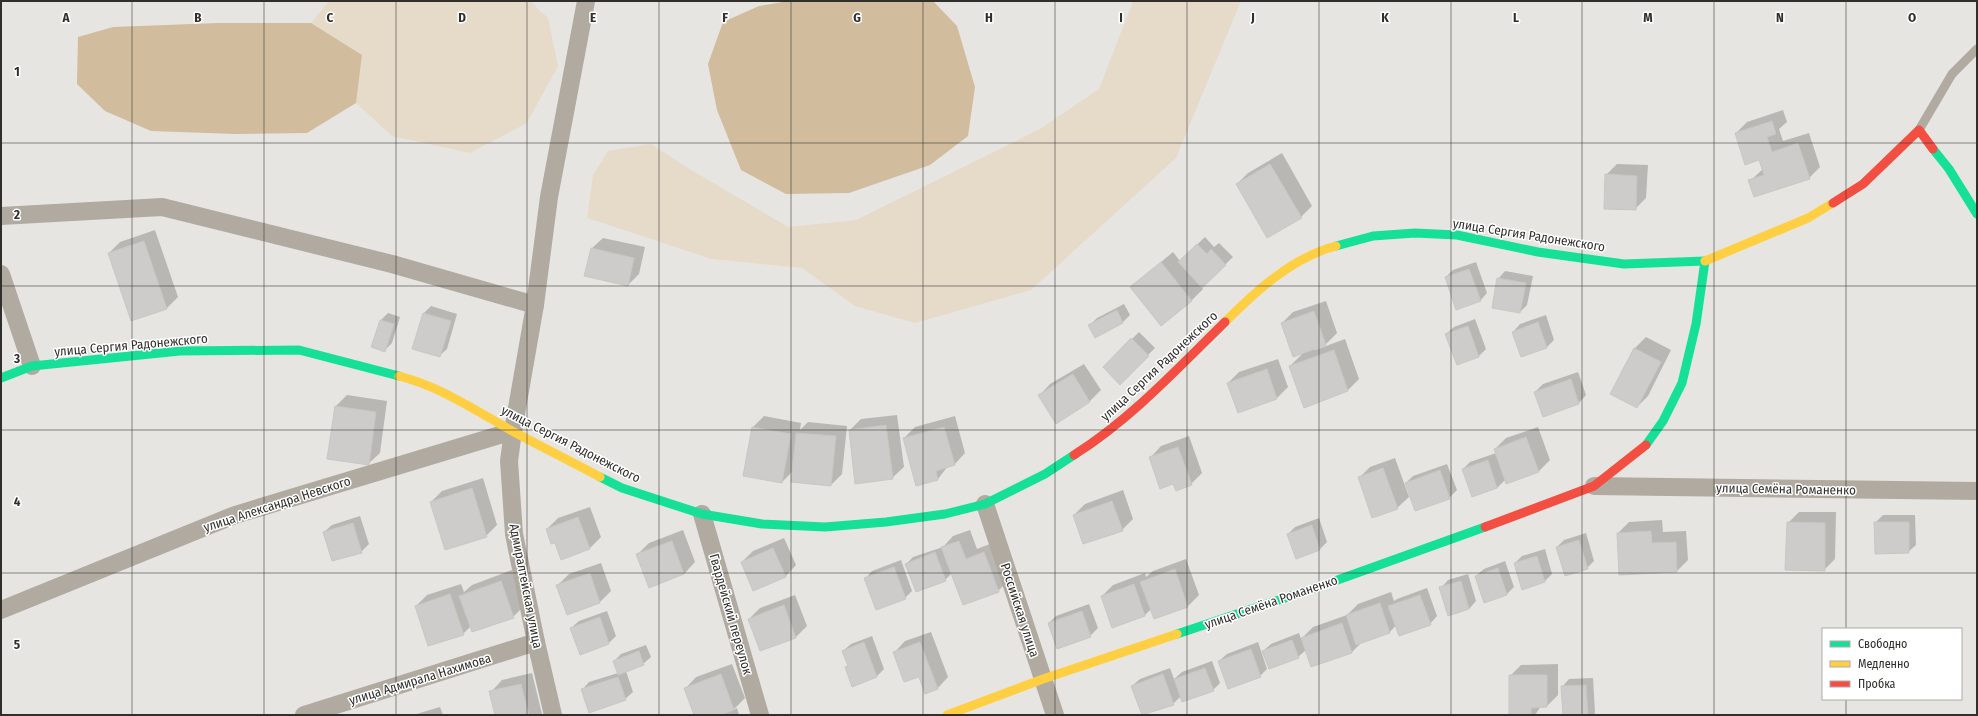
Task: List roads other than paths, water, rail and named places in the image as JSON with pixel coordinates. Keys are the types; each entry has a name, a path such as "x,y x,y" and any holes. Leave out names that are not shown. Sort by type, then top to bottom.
{"street":[{"name":"Адмиралтейская улица","path":"553,715 536,642 514,534 509,461 535,305 549,197 586,1"},
{"path":"1918,130 1949,169 1977,214"},
{"name":"улица Сергия Радонежского","path":"1,378 32,366 180,351 299,350 422,382 468,404 513,431 622,488 702,514 762,524 825,527 886,522 945,514 986,504 1045,474 1099,439 1132,413 1251,296 1285,271 1320,250 1373,236 1414,234 1457,235 1538,252 1624,264 1705,261 1808,218 1862,184 1918,130"},
{"path":"1,216 162,207 392,264 535,305"},
{"name":"улица Семёна Романенко","path":"947,715 1043,680 1325,584 1550,504 1594,486 1645,446 1663,421 1682,383 1696,324 1705,261"},
{"path":"1,274 32,366"},
{"name":"улица Александра Невского","path":"1,610 234,515 513,431"},
{"name":"улица Семёна Романенко","path":"1594,486 1977,491"},
{"name":"Российская улица","path":"986,504 1055,715"},
{"name":"Гвардейский переулок","path":"702,514 760,715"},
{"name":"улица Адмирала Нахимова","path":"305,715 536,642"}],"lane":[{"path":"1918,130 1952,74 1977,49"}]}
